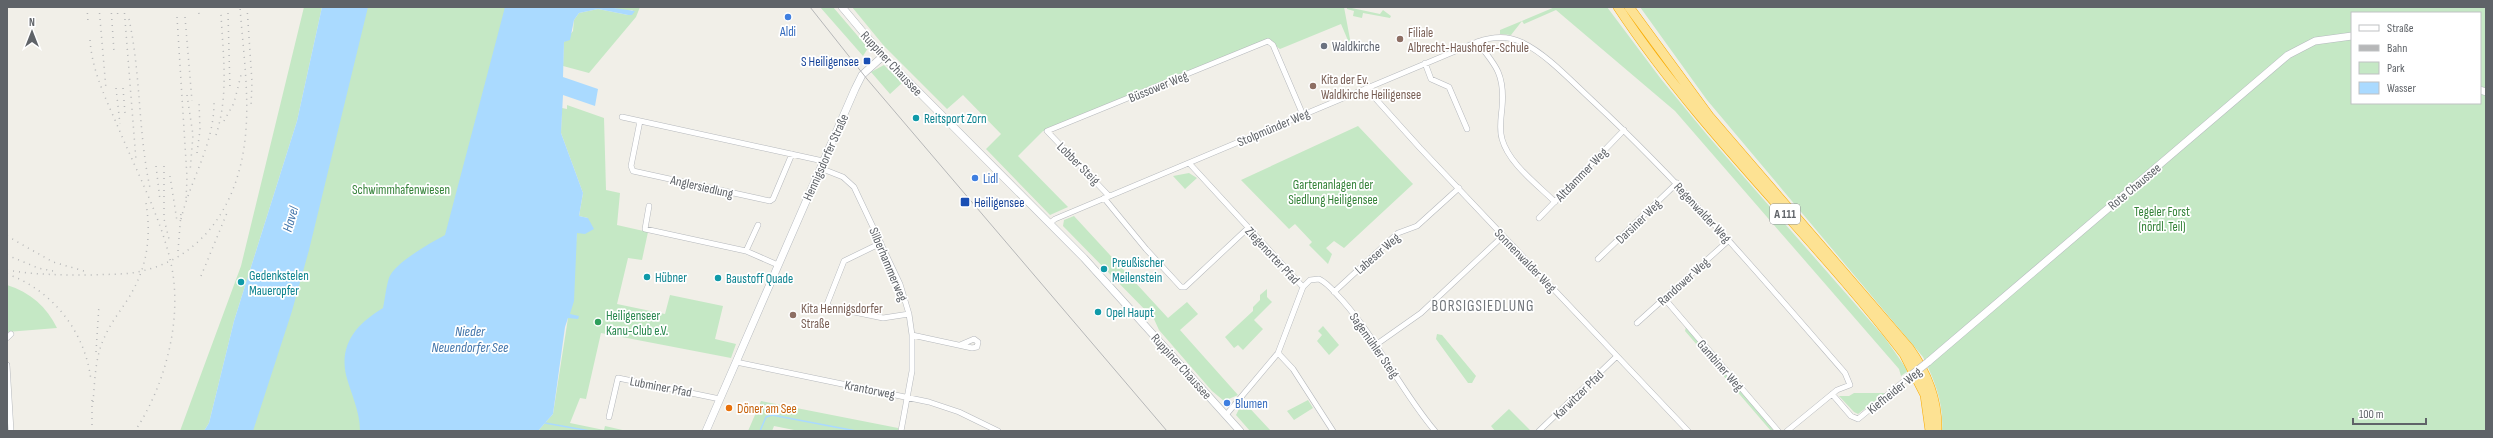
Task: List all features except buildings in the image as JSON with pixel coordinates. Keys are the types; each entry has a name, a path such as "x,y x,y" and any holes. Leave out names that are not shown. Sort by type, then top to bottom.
{"highway":[{"name":"A 111","path":"1618,7 1653,57 1695,110 1904,354 1925,395 1930,431"},
{"name":"A 111","path":"1629,7 1709,116 1909,348 1922,366 1931,390 1936,413 1937,431"}],"main road":[{"name":"Ruppiner Chaussee","path":"842,7 883,56 1050,223 1240,431"},
{"name":"Rote Chaussee","path":"1928,362 2288,55 2316,40 2351,36"},
{"name":"Hennigsdorfer Straße","path":"706,431 823,161 862,75 883,56"},
{"name":"Kiefheider Weg","path":"1909,377 1928,362"}],"street":[{"name":"Stolpmünder Weg","path":"1050,223 1055,218 1477,42 1500,37 1522,42"},
{"name":"Büssower Weg","path":"1047,131 1268,40 1273,45 1303,115"},
{"path":"1477,42 1497,68 1502,78 1503,91 1500,126 1506,150 1516,163 1555,202"},
{"name":"Regenwalder Weg","path":"1522,42 1570,80 1624,130 1677,183 1729,240 1845,373 1850,385 1844,385 1832,394"},
{"path":"1425,63 1430,79 1449,87 1466,129"},
{"name":"Sonnenwalder Weg","path":"1366,88 1503,236 1688,431"},
{"path":"622,117 823,161"},
{"name":"Anglersiedlung","path":"640,121 631,166 633,171 761,200 770,201 773,199 792,154"},
{"name":"Altdammer Weg","path":"1539,218 1624,130"},
{"name":"Lobber Steig","path":"1047,131 1107,197 1146,249 1181,287 1185,287 1248,228"},
{"name":"Ziegenorter Pfad","path":"1189,163 1303,287 1278,352 1226,415"},
{"name":"Silberhammerweg","path":"820,168 843,177 854,186 900,284 909,314 912,335 912,371 901,431"},
{"name":"Darsiner Weg","path":"1598,259 1677,183"},
{"name":"Labeser Weg","path":"1334,292 1398,233 1417,226 1459,188"},
{"path":"649,206 645,228 746,251 778,265"},
{"path":"746,251 758,225"},
{"path":"1377,344 1421,313 1503,236"},
{"name":"Randower Weg","path":"1637,323 1729,240"},
{"path":"881,243 844,261 827,304 830,307 878,318 909,314"},
{"name":"Sagemühler Steig","path":"1303,287 1310,280 1319,279 1334,292 1358,318 1377,344 1419,412 1436,431"},
{"name":"Gambiner Weg","path":"1664,298 1778,431"},
{"path":"912,335 960,345"},
{"path":"1278,352 1293,369 1333,431"},
{"name":"Karwitzer Pfad","path":"1539,431 1617,356"},
{"name":"Krantorweg","path":"736,362 908,397 951,409 998,431"},
{"path":"7,364 11,431"},
{"name":"Kiefheider Weg","path":"1832,394 1851,416 1858,419 1909,377"},
{"name":"Lubminer Pfad","path":"609,417 618,378 720,399"},
{"path":"1787,431 1832,394"}],"green space":[{"path":"304,7 322,7 297,121 234,321 209,423 204,431 180,431 241,266"},
{"name":"Schwimmhafenwiesen","path":"364,7 512,7 483,207 364,431 247,431"},
{"path":"607,7 640,7 636,17 589,73 563,66 564,42 573,31 574,20 579,13 598,9 628,15 633,10 627,11"},
{"path":"820,7 833,7 868,48 863,56"},
{"path":"852,7 1344,7 1352,50 1341,24 1280,49 1268,41 1047,131 1043,131 1018,156 1068,207 1050,215 986,149 1001,134 963,95 947,109 884,46"},
{"path":"1347,7 1380,14 1383,10 1391,16 1390,18 1363,13 1362,18 1353,16 1354,11 1347,9"},
{"path":"1555,7 1607,7 1661,79 1708,136 1885,338 1908,371 1901,376 1899,369 1675,111 1556,10 1524,24 1522,21 1511,35 1500,34 1500,30"},
{"name":"Tegeler Forst (nördl. Teil)","path":"1640,7 2486,7 2486,431 1942,431 1942,411 1938,393 1923,357 1707,100"},
{"path":"884,65 902,83 890,94 871,72"},
{"path":"567,105 604,118 606,190 620,193 617,225 648,232 642,260 628,258 617,304 665,314 670,295 723,306 715,339 736,344 731,358 601,333 586,399 580,398 570,423 604,430 605,426 627,431 538,431 553,414 568,318 577,233 588,218 579,216 583,193 561,133 562,108 567,109"},
{"name":"Gartenanlagen der Siedlung Heiligensee","path":"1358,126 1413,184 1344,248 1334,241 1326,248 1332,254 1328,264 1309,245 1312,242 1295,224 1289,229 1241,180"},
{"path":"1189,173 1197,178 1185,189 1173,176"},
{"path":"1074,216 1168,318 1187,302 1198,314 1180,330 1238,395 1224,401 1212,391 1159,330 1154,319 1063,226 1064,220"},
{"path":"7,285 23,292 37,301 48,313 57,328 7,332"},
{"path":"1267,289 1267,297 1272,302 1254,320 1263,329 1243,350 1238,345 1234,348 1225,337 1253,311 1253,307 1260,300 1260,295"},
{"path":"1323,326 1339,345 1329,355 1317,341 1322,335 1318,331"},
{"path":"1686,327 1775,431 1771,431 1685,331"},
{"path":"1437,334 1442,335 1476,376 1472,383 1468,383 1436,339"},
{"path":"1854,393 1885,393 1858,414 1854,412 1839,396 1849,396"},
{"path":"1308,400 1313,408 1294,420 1287,411"},
{"path":"761,401 898,428 898,431 799,431 774,426 772,431 748,431"},
{"path":"1243,401 1271,431 1250,431 1236,415"},
{"path":"1509,409 1531,431 1495,431 1491,426"}],"water":[{"name":"Havel","path":"322,7 368,7 309,250 292,311 253,431 204,431 209,423 234,321 297,121"},
{"name":"Nieder Neuendorfer See","path":"505,7 607,7 635,11 632,15 598,9 579,13 574,20 570,40 564,42 563,77 598,89 595,106 563,95 561,133 583,193 579,216 588,218 594,229 585,234 577,233 574,301 570,314 579,316 578,319 568,318 565,327 553,414 538,431 360,431 357,410 346,375 345,353 348,344 358,327 383,308 389,278 392,272 405,260 445,235"}],"waterway":[{"path":"760,431 766,417 772,415 856,431"},
{"path":"545,423 590,431"}],"tram line":[{"path":"810,7 867,79 1167,431"}],"railway":[{"path":"87,7 88,22"},
{"path":"99,7 106,89"},
{"path":"111,7 114,52"},
{"path":"117,7 118,18"},
{"path":"124,7 136,160"},
{"path":"198,7 199,14"},
{"path":"7,270 39,274 70,275 136,272 165,264 184,253 201,239 215,223 235,184 245,140 247,107 240,7"},
{"path":"247,7 252,82 251,107"},
{"path":"228,13 230,89"},
{"path":"216,135 223,105 224,90 221,14"},
{"path":"177,17 187,177 186,201"},
{"path":"185,17 192,101"},
{"path":"129,19 136,61 143,146 150,188"},
{"path":"90,40 91,51 100,85 160,225 170,259 174,281 175,303 169,349 156,392 135,431"},
{"path":"224,121 234,103 241,75"},
{"path":"116,88 120,124"},
{"path":"123,88 125,113"},
{"path":"187,95 193,135 190,172"},
{"path":"181,219 185,204 207,146 211,131 214,100"},
{"path":"197,153 200,130 199,101"},
{"path":"156,166 160,200"},
{"path":"164,166 164,219 169,239"},
{"path":"170,176 177,221"},
{"path":"93,402 99,352 111,324 132,292 142,271 145,260 148,237 146,203"},
{"path":"178,251 181,213"},
{"path":"201,276 227,213"},
{"path":"7,236 53,262 84,271"},
{"path":"7,255 38,268 53,271"},
{"path":"7,274 24,281 39,291 52,302 64,316 74,330 82,346 88,363 91,381"},
{"path":"96,352 99,305"},
{"path":"92,397 92,431"}],"place":[{"name":"Aldi","path":"788,17"},
{"name":"Filiale Albrecht-Haushofer-Schule","path":"1400,39"},
{"name":"Waldkirche","path":"1324,46"},
{"name":"S Heiligensee","path":"867,61"},
{"name":"Kita der Ev. Waldkirche Heiligensee","path":"1313,86"},
{"name":"Reitsport Zorn","path":"916,118"},
{"name":"Lidl","path":"975,178"},
{"name":"Heiligensee","path":"965,202"},
{"name":"Preußischer Meilenstein","path":"1104,269"},
{"name":"Hübner","path":"647,277"},
{"name":"Baustoff Quade","path":"718,278"},
{"name":"Gedenkstelen Maueropfer","path":"241,282"},
{"name":"Opel Haupt","path":"1098,312"},
{"name":"Kita Hennigsdorfer Straße","path":"793,315"},
{"name":"Heiligenseer Kanu-Club e.V.","path":"598,322"},
{"name":"Blumen","path":"1227,403"},
{"name":"Döner am See","path":"729,408"}],"district":[{"name":"BORSIGSIEDLUNG","path":"1483,306"}]}
